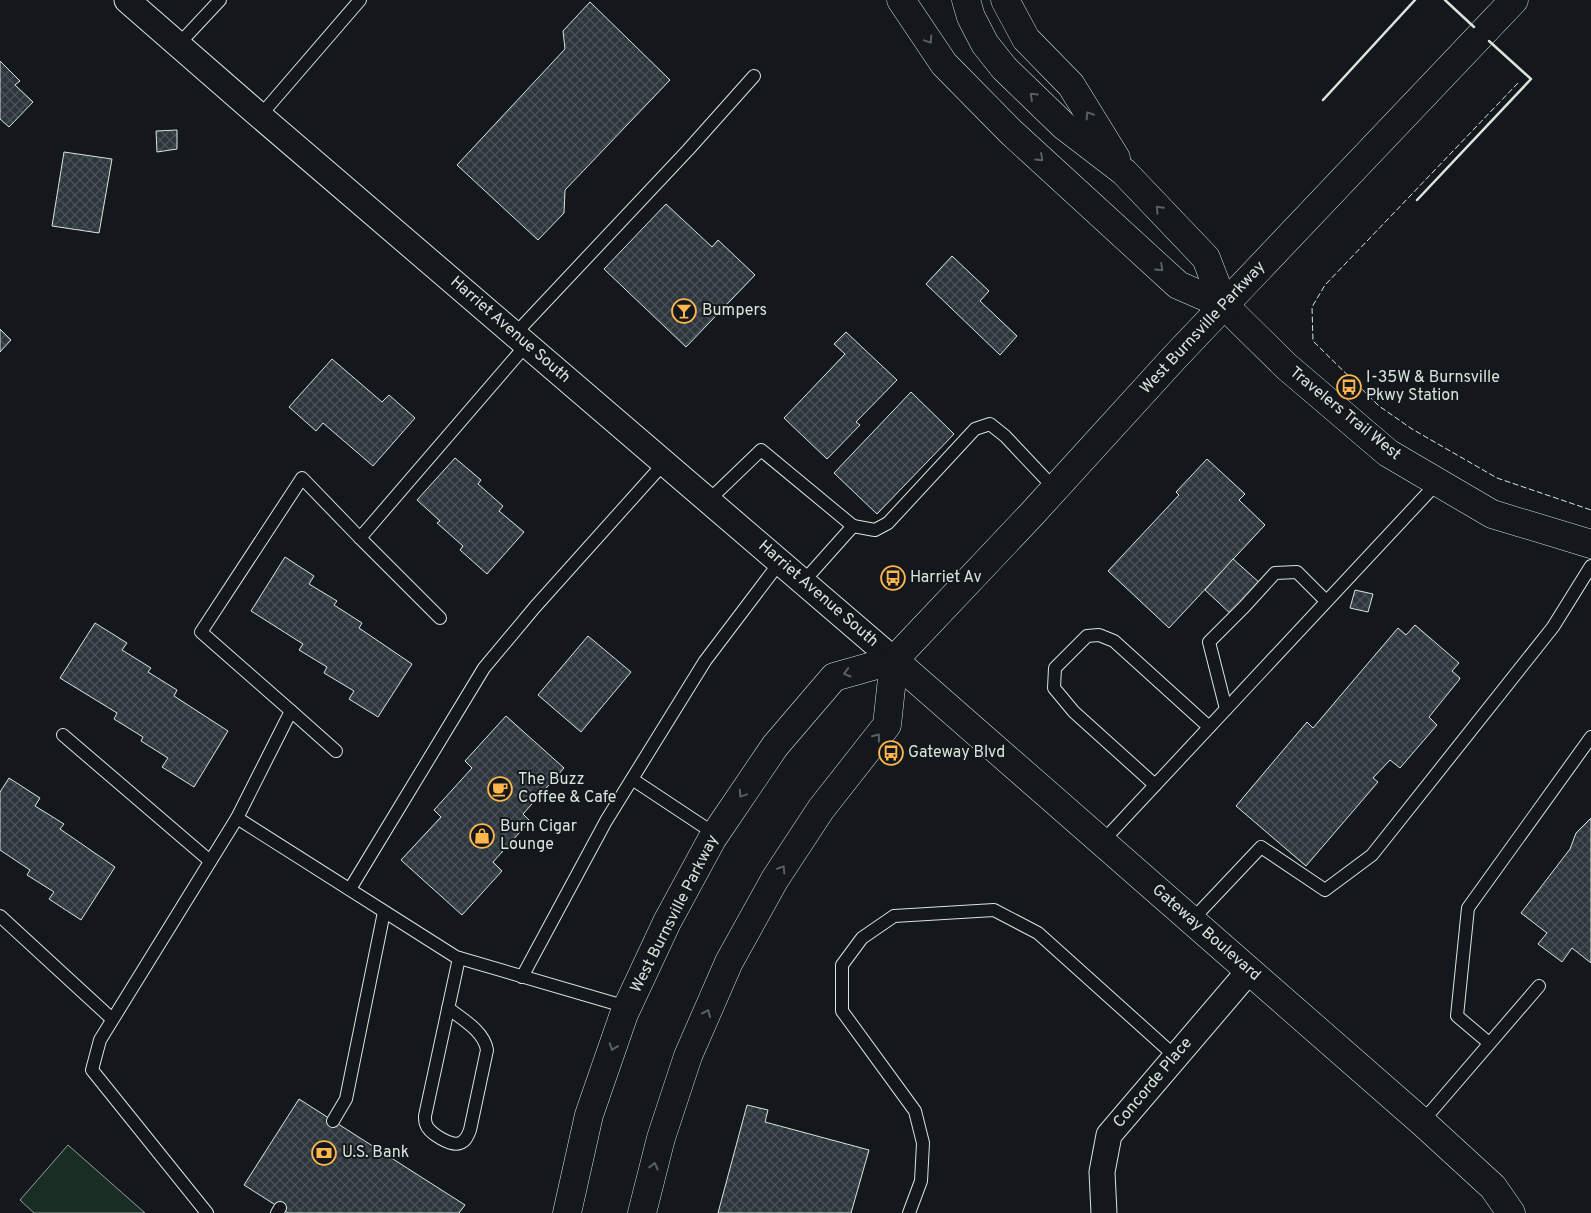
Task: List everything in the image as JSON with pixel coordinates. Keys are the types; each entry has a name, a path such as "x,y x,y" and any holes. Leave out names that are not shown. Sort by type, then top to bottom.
{"main road":[{"path":"902,0 944,64 1011,132 1178,285 1224,305"},
{"path":"966,0 970,16 985,44 1004,68 1064,126 1124,172 1206,258 1224,305"},
{"path":"1005,0 1026,39 1071,85 1124,172"},
{"name":"West Burnsville Parkway","path":"567,1213 589,1116 627,1007 667,922 715,834 775,746 834,677 894,660 1224,305 1514,0"},
{"name":"Travelers Trail West","path":"1224,305 1286,366 1388,453 1492,514 1591,544"},
{"path":"642,1213 660,1138 688,1056 729,962 775,879 821,809 887,725 894,660"},
{"name":"Gateway Boulevard","path":"894,660 1422,1122 1492,1187 1511,1213"}],"street":[{"name":"Harriet Avenue South","path":"127,0 894,660"},
{"name":"Concorde Place","path":"1104,1213 1102,1172 1109,1135 1249,971"}],"lane":[{"path":"178,45 220,0"},
{"path":"260,116 360,0"},
{"path":"360,538 521,339 754,76"},
{"path":"708,500 760,450 853,526 875,530 888,523 975,429 990,424 1005,436 1055,489"},
{"path":"350,889 484,668 665,462"},
{"path":"336,751 201,632 302,478 440,618"},
{"path":"1102,842 1438,482"},
{"path":"804,582 853,526"},
{"path":"522,977 606,821 705,661 780,562"},
{"path":"1192,920 1261,847 1325,890 1372,854 1553,627 1591,566"},
{"path":"1226,709 1209,642 1275,573 1297,572 1326,601"},
{"path":"1155,785 1074,712 1054,688 1055,668 1087,636 1100,635 1114,642 1209,726"},
{"path":"207,1213 92,1070 100,1040 237,818 291,711"},
{"path":"63,735 210,861"},
{"path":"1489,1043 1457,1016 1468,908 1591,737"},
{"path":"632,779 715,834"},
{"path":"237,818 459,958 627,1007"},
{"path":"909,1213 921,1181 923,1143 915,1111 842,1011 842,965 862,938 894,916 994,910 1038,933 1176,1057"},
{"path":"333,1121 346,1099 384,912"},
{"path":"0,916 112,1020"},
{"path":"448,1008 479,1034 485,1042 486,1050 470,1130 467,1138 462,1143 454,1144 432,1133 426,1125 425,1116 448,1008 459,958"},
{"path":"1422,1122 1539,986"}],"green space":[{"path":"68,1145 145,1213 34,1213 20,1200"}],"building":[{"path":"590,2 670,80 565,190 564,213 538,240 457,165 565,49 563,31"},
{"path":"0,61 20,81 15,85 33,102 9,127 0,119"},
{"path":"177,130 177,149 157,152 156,131"},
{"path":"64,152 112,159 99,233 52,226"},
{"name":"Bumpers","path":"666,204 712,247 718,240 755,275 686,347 604,269"},
{"path":"952,256 989,291 980,301 1017,336 1000,355 926,284"},
{"path":"0,329 11,340 0,352"},
{"path":"846,332 897,380 856,422 860,425 827,459 784,418 845,354 834,344"},
{"path":"332,359 382,402 389,395 415,418 373,466 323,423 316,431 289,407"},
{"path":"911,392 954,434 877,514 834,473"},
{"path":"455,458 481,480 478,484 503,506 499,511 524,532 487,574 460,550 463,546 437,523 440,521 417,500"},
{"path":"1207,459 1245,494 1239,500 1265,525 1169,628 1108,571 1179,495 1176,492"},
{"path":"285,557 314,576 309,584 337,601 334,605 362,623 359,628 412,664 378,717 349,699 354,691 324,673 327,667 299,650 303,644 251,611"},
{"path":"1233,559 1261,584 1232,615 1205,590"},
{"path":"1355,590 1373,594 1368,612 1350,608"},
{"path":"95,623 127,643 122,650 151,668 148,672 177,690 174,696 228,731 194,787 162,767 168,758 141,741 143,737 114,719 117,713 60,678"},
{"path":"1415,625 1459,663 1452,671 1460,678 1429,717 1437,725 1400,768 1390,760 1373,778 1378,782 1306,866 1236,806 1307,722 1313,728 1398,628 1406,635"},
{"path":"588,636 631,672 581,732 538,695"},
{"path":"506,716 564,768 523,814 530,821 493,862 502,871 462,915 401,860 441,817 434,810 472,768 465,761"},
{"path":"9,778 40,798 35,806 64,824 60,829 115,867 81,920 49,899 54,892 27,875 30,870 0,850 0,792"},
{"path":"1591,818 1591,963 1572,948 1562,962 1538,944 1547,933 1521,913 1570,849 1576,833"},
{"name":"U.S. Bank","path":"299,1099 465,1205 459,1213 288,1213 244,1185"},
{"path":"747,1105 768,1110 765,1122 869,1150 851,1213 718,1213"}],"fence":[{"path":"1518,83 1325,285 1312,307 1313,341 1379,406 1412,429 1497,478 1591,510"}],"wall":[{"path":"1323,100 1415,0"},
{"path":"1445,0 1474,27"},
{"path":"1417,200 1531,79 1489,41"}],"place":[{"name":"Bumpers","path":"684,311"},
{"name":"I-35W & Burnsville Pkwy Station","path":"1349,387"},
{"name":"Harriet Av","path":"893,578"},
{"name":"Gateway Blvd","path":"891,753"},
{"name":"The Buzz Coffee & Cafe","path":"500,789"},
{"name":"Burn Cigar Lounge","path":"482,836"},
{"name":"U.S. Bank","path":"324,1153"}]}
